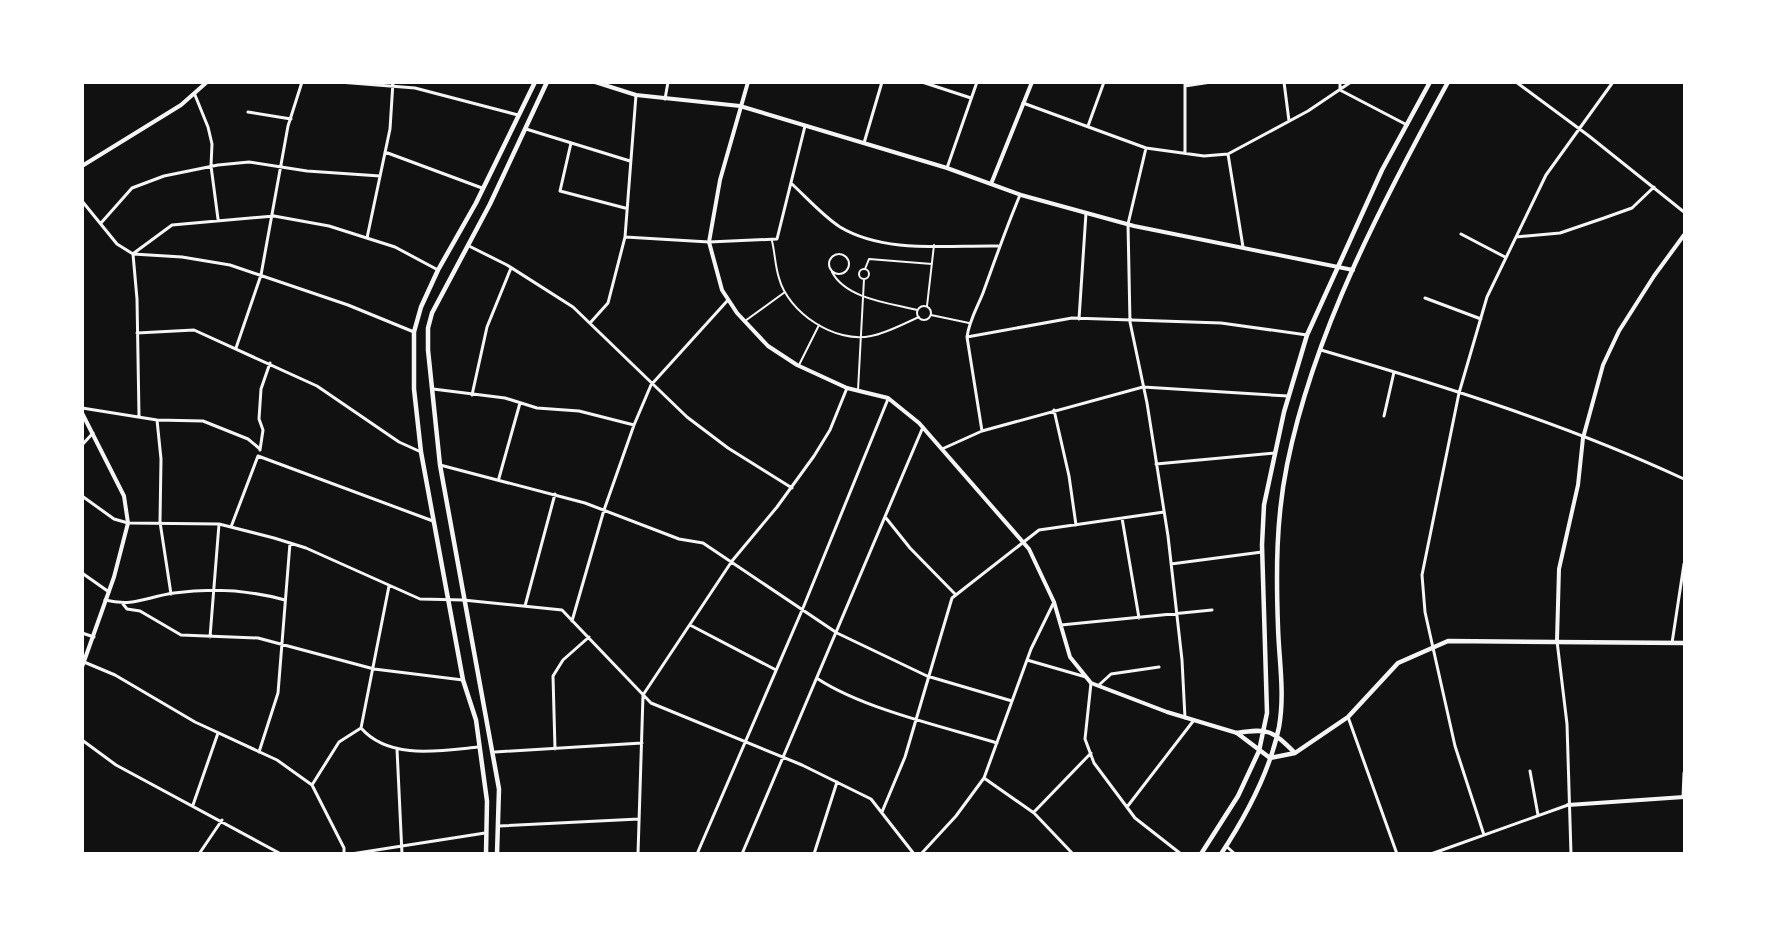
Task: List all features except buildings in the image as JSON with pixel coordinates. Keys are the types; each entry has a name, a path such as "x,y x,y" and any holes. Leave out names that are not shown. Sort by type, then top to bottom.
{"main road":[{"path":"486,854 487,801 476,720 464,680 421,452 414,389 414,332 421,307 438,270 535,82"},
{"path":"497,854 499,789 495,752 463,600 440,465 428,328 432,313 490,204 547,82"},
{"path":"1201,854 1238,795 1258,751 1267,713 1262,552 1264,505 1288,396 1307,335 1337,265 1382,170 1430,82"},
{"path":"1221,854 1261,781 1277,734 1282,690 1278,630 1277,531 1294,433 1321,350 1384,198 1448,82"},
{"path":"1237,733 1270,758 1295,753 1348,717 1398,663 1448,640 1684,643"},
{"path":"1237,733 1263,729 1277,734 1295,753"}],"street":[{"path":"82,166 195,95 207,82"},
{"path":"236,348 261,275 291,119 302,82"},
{"path":"339,82 392,84 426,90 518,115"},
{"path":"595,82 636,95 740,106 947,168 1021,195 1086,213 1243,248 1337,265 1354,271"},
{"path":"665,99 668,82"},
{"path":"748,82 720,180 709,242 716,272 728,300 768,346 799,366 847,388 888,398 923,427 1029,549 1054,602 1070,657 1090,683 1185,718 1237,733"},
{"path":"864,143 882,82"},
{"path":"922,82 971,98"},
{"path":"947,168 977,82"},
{"path":"991,184 1032,82"},
{"path":"1088,126 1104,82"},
{"path":"1185,153 1185,84 1211,82"},
{"path":"1284,82 1289,121"},
{"path":"1340,82 1340,90"},
{"path":"1023,103 1146,148 1204,156 1228,154 1289,121 1351,82"},
{"path":"1516,82 1580,128 1684,212"},
{"path":"1484,835 1455,746 1425,612 1422,575 1459,393 1487,297 1546,175 1613,82"},
{"path":"367,238 385,152 392,84"},
{"path":"1340,90 1407,125"},
{"path":"195,95 212,144 211,166 218,219"},
{"path":"590,323 608,303 624,237 636,95"},
{"path":"248,112 291,119"},
{"path":"624,237 709,242 777,239 806,126"},
{"path":"524,128 630,161"},
{"path":"571,144 560,191 625,208"},
{"path":"1146,148 1128,224 1130,322 1164,512 1177,615 1185,718"},
{"path":"385,152 482,188"},
{"path":"1228,154 1243,248"},
{"path":"101,223 132,188 164,176 211,166 249,162 307,171 380,176"},
{"path":"792,184 839,226 870,239 892,243 998,246"},
{"path":"1515,237 1560,233 1632,208 1654,187"},
{"path":"982,431 967,338 969,323 981,297 998,246 1021,195"},
{"path":"82,201 117,244 133,254 182,257 230,265 348,304 414,332"},
{"path":"1078,318 1086,213"},
{"path":"133,254 172,225 218,219 274,216 329,226 395,247 438,270"},
{"path":"1461,234 1505,257"},
{"path":"1571,854 1567,724 1557,640 1559,569 1578,485 1583,438 1603,365 1619,331 1654,276 1684,236"},
{"path":"772,241 779,279 785,292 803,313 819,325 837,334 870,336 919,317 926,320 931,315"},
{"path":"468,245 511,268 573,307 651,385 708,434 792,488"},
{"path":"931,315 927,306 934,245"},
{"path":"133,254 139,416"},
{"path":"832,272 842,274 848,270 847,257 841,254 832,256 829,266 832,272 836,280 849,290 917,310"},
{"path":"858,391 864,296 864,279 859,273 865,269 869,259 932,264"},
{"path":"472,394 487,327 511,268"},
{"path":"864,279 869,276 865,269"},
{"path":"745,321 785,292"},
{"path":"1425,298 1480,319"},
{"path":"572,621 604,510 634,425 651,385 728,300"},
{"path":"917,310 920,306 927,306"},
{"path":"917,310 919,317"},
{"path":"931,315 969,323"},
{"path":"967,338 1078,318 1130,322 1221,323 1307,335"},
{"path":"799,366 819,325"},
{"path":"137,333 194,330 317,386 399,442 421,452"},
{"path":"1321,350 1459,393 1625,452 1684,479"},
{"path":"231,527 260,450 263,430 259,418 261,389 270,363"},
{"path":"1384,416 1394,372"},
{"path":"942,449 982,431 1143,387 1288,396"},
{"path":"638,854 644,695 732,561 792,488 830,430 847,388"},
{"path":"432,389 505,398 537,408 579,411 634,425"},
{"path":"697,854 803,608 888,398"},
{"path":"500,478 520,403"},
{"path":"82,408 157,420 203,422 248,439 260,450"},
{"path":"1054,410 1069,476 1076,525"},
{"path":"82,413 124,496 128,523 109,592 83,664 115,675 218,733 277,760 312,785 344,848 344,854"},
{"path":"157,420 161,459 160,522 171,594"},
{"path":"742,854 781,756 818,679 923,427"},
{"path":"82,445 93,433"},
{"path":"1156,464 1275,453"},
{"path":"258,456 435,521"},
{"path":"440,465 500,478 555,494 679,539 703,543 837,633 927,676 1012,701"},
{"path":"525,606 555,494"},
{"path":"82,496 114,519 128,523 219,524 290,543 420,599 463,600 562,610 651,703 781,756 871,799 914,854"},
{"path":"882,812 905,758 927,676 952,598 1022,541 1039,530 1164,512"},
{"path":"886,518 910,548 956,596"},
{"path":"1122,518 1139,618"},
{"path":"210,637 219,524"},
{"path":"259,752 278,693 290,543"},
{"path":"1171,564 1262,552"},
{"path":"1672,643 1684,564"},
{"path":"82,573 109,592"},
{"path":"312,785 339,742 361,728 389,585"},
{"path":"105,600 123,604 171,594 214,590 258,593 285,600"},
{"path":"921,854 956,816 984,778 1027,660 1054,602"},
{"path":"123,604 127,609 140,611 181,635 258,638 374,669 464,680"},
{"path":"1061,625 1212,610"},
{"path":"690,625 776,670"},
{"path":"82,633 94,637"},
{"path":"555,749 553,676 563,660 589,638"},
{"path":"1027,660 1086,677"},
{"path":"1097,687 1111,674 1159,667"},
{"path":"818,679 833,689 916,719 997,742"},
{"path":"1090,683 1085,739 1094,763 1135,818 1181,854"},
{"path":"1348,717 1397,854"},
{"path":"1127,807 1194,720"},
{"path":"361,728 371,739 396,749 431,752 478,747"},
{"path":"192,805 218,733"},
{"path":"82,740 116,765 222,820 281,854"},
{"path":"495,752 642,743"},
{"path":"396,749 402,854"},
{"path":"1034,813 1090,753"},
{"path":"1530,771 1538,815"},
{"path":"1431,854 1568,805 1684,797 1684,773"},
{"path":"984,778 1034,813 1073,854"},
{"path":"814,854 837,782"},
{"path":"499,826 639,819"},
{"path":"199,854 222,820"},
{"path":"351,854 487,833"},
{"path":"1226,846 1235,854"}]}
